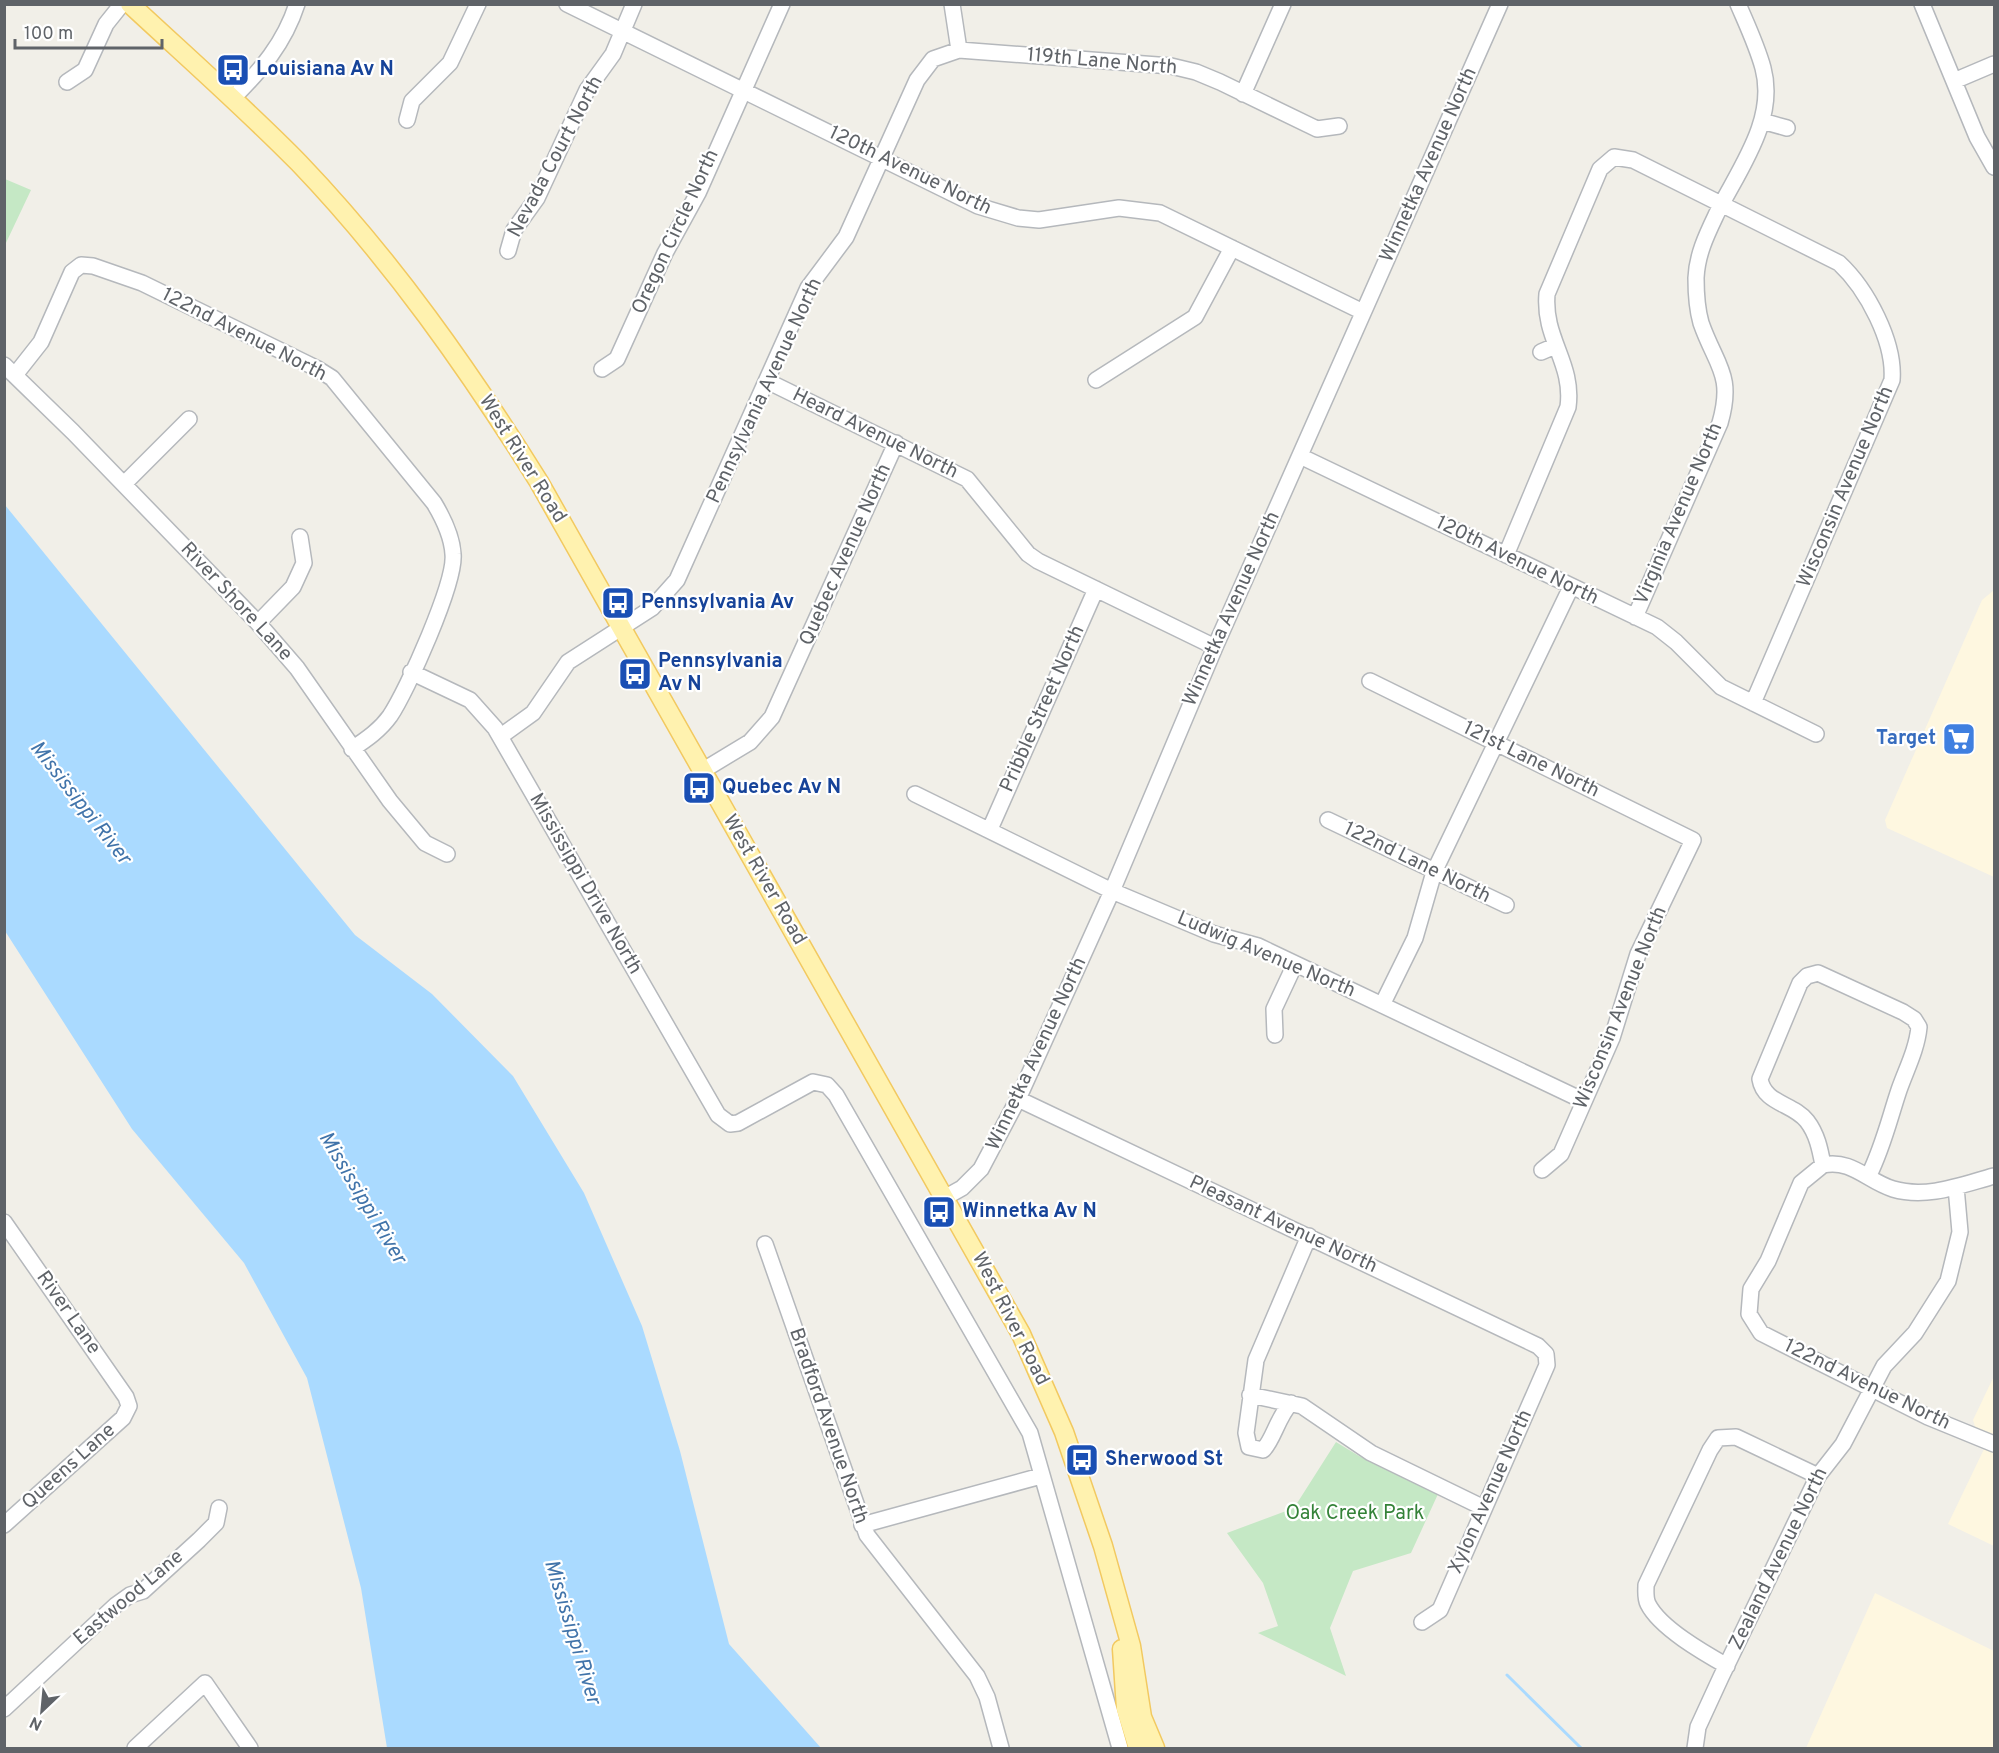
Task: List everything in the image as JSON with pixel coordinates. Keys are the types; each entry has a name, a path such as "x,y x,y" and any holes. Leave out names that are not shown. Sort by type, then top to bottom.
{"main road":[{"name":"West River Road","path":"130,4 289,153 332,200 407,291 453,353 539,482 944,1198 1003,1298 1051,1400 1103,1546 1131,1646 1142,1717 1155,1749"},
{"name":"West River Road","path":"1125,1630 1121,1641 1124,1690 1129,1724 1138,1749"}],"street":[{"path":"67,82 85,70 106,24 122,4"},
{"path":"232,99 276,51 286,35 297,4"},
{"path":"408,120 412,101 450,63 478,4"},
{"name":"120th Avenue North","path":"567,4 999,214 1039,220 1099,210 1140,209 1179,221 1364,312"},
{"name":"Nevada Court North","path":"508,250 514,230 537,198 587,90 613,54 634,4"},
{"name":"Oregon Circle North","path":"602,369 617,359 665,254 698,193 782,4"},
{"path":"952,4 959,50"},
{"path":"1243,94 1283,4"},
{"name":"Winnetka Avenue North","path":"944,1198 962,1188 981,1169 1018,1099 1112,891 1215,647 1500,4"},
{"name":"Virginia Avenue North","path":"1635,617 1720,423 1725,405 1724,371 1700,321 1696,276 1700,253 1762,121 1767,90 1764,70 1738,4"},
{"path":"1922,4 1977,137 1995,167"},
{"name":"119th Lane North","path":"959,50 1171,66 1196,72 1317,129 1339,126"},
{"name":"Pennsylvania Avenue North","path":"501,736 533,713 568,662 652,608 677,580 808,288 846,237 921,72 942,54 959,50"},
{"path":"1954,81 1995,64"},
{"path":"1762,121 1787,128"},
{"name":"Wisconsin Avenue North","path":"1506,555 1568,407 1570,390 1567,373 1548,349 1547,294 1605,163 1614,158 1633,160 1823,254 1850,273 1882,328 1893,363 1887,397 1753,703"},
{"path":"1096,380 1195,317 1232,248"},
{"name":"122nd Avenue North","path":"10,370 40,342 72,273 81,265 93,266 142,284 316,368 346,392 434,503 450,538 453,555 445,596 391,714 369,738 352,748"},
{"name":"River Shore Lane","path":"10,370 258,623 297,668 390,801 425,843 447,854"},
{"name":"Heard Avenue North","path":"767,381 967,478 1028,554 1215,647"},
{"path":"124,484 189,419"},
{"name":"Quebec Avenue North","path":"702,771 750,742 772,717 896,443"},
{"name":"120th Avenue North","path":"1299,456 1666,633 1714,681 1816,734"},
{"path":"258,623 293,587 301,571 304,563 300,537"},
{"path":"1382,1005 1415,938 1434,872 1572,587"},
{"name":"Pribble Street North","path":"990,829 1096,589"},
{"name":"Mississippi Drive North","path":"411,672 470,700 483,712 501,736 712,1106 723,1119 730,1124 750,1118 807,1085 817,1082 827,1085"},
{"name":"121st Lane North","path":"1370,681 1692,840"},
{"name":"Ludwig Avenue North","path":"915,794 1112,891 1214,934 1258,946 1584,1101"},
{"name":"122nd Lane North","path":"1328,820 1506,905"},
{"name":"Wisconsin Avenue North","path":"1542,1170 1561,1154 1620,1017 1638,954 1692,840"},
{"path":"1275,1035 1274,1010 1295,964"},
{"path":"1869,1175 1883,1147 1891,1114 1919,1027 1914,1019 1903,1012 1818,972 1808,975 1800,983 1760,1079 1766,1094 1806,1120 1819,1143 1823,1165 1850,1166 1891,1188 1915,1193 1956,1187 1995,1176"},
{"name":"West River Road","path":"827,1085 840,1101 1014,1402 1037,1450 1041,1476 1120,1749"},
{"name":"Pleasant Avenue North","path":"1018,1099 1538,1346 1546,1354"},
{"name":"122nd Avenue North","path":"1823,1165 1801,1183 1768,1261 1751,1289 1749,1314 1761,1333 1871,1389 1995,1444"},
{"name":"Zealand Avenue North","path":"1695,1749 1698,1727 1818,1476 1843,1444 1884,1366 1915,1333 1948,1281 1960,1232 1956,1187"},
{"name":"River Lane","path":"4,1222 120,1388 129,1406"},
{"path":"1291,1403 1280,1415 1268,1446 1263,1450 1255,1450 1246,1442 1256,1360 1309,1236"},
{"name":"Bradford Avenue North","path":"765,1244 862,1526 977,1677 987,1697 1001,1749"},
{"name":"Xylon Avenue North","path":"1422,1622 1440,1610 1547,1365 1546,1354"},
{"path":"1250,1395 1291,1403 1314,1413 1351,1442 1484,1508"},
{"name":"Queens Lane","path":"4,1526 123,1418 129,1406"},
{"path":"1727,1666 1695,1648 1655,1614 1646,1600 1646,1586 1705,1460 1718,1438 1730,1435 1818,1476"},
{"path":"862,1526 1041,1476"},
{"name":"Eastwood Lane","path":"4,1709 116,1605 130,1595 143,1591 216,1523 219,1508"},
{"path":"135,1749 206,1683 250,1749"}],"shaded area":[{"name":"Target","path":"1994,590 1994,877 1887,828 1885,820 1982,600"},
{"path":"1994,1376 1994,1438 1977,1433 1973,1420"},
{"path":"1985,1447 1994,1450 1994,1546 1948,1524"},
{"path":"1875,1593 1994,1651 1994,1748 1806,1748"}],"green space":[{"path":"5,179 31,190 5,245"},
{"name":"Oak Creek Park","path":"1336,1442 1359,1456 1438,1494 1411,1553 1353,1571 1330,1628 1346,1676 1258,1633 1278,1626 1263,1583 1227,1533 1294,1508"}],"water":[{"name":"Mississippi River","path":"5,505 355,935 432,994 513,1076 584,1193 642,1326 680,1451 729,1644 821,1748 387,1748 361,1588 307,1378 244,1263 132,1129 5,931"}],"waterway":[{"path":"1507,1675 1581,1748"}],"place":[{"name":"Louisiana Av N","path":"233,70"},
{"name":"Pennsylvania Av","path":"618,603"},
{"name":"Pennsylvania Av N","path":"635,674"},
{"name":"Target","path":"1959,739"},
{"name":"Quebec Av N","path":"699,788"},
{"name":"Winnetka Av N","path":"939,1212"},
{"name":"Sherwood St","path":"1082,1460"}]}
